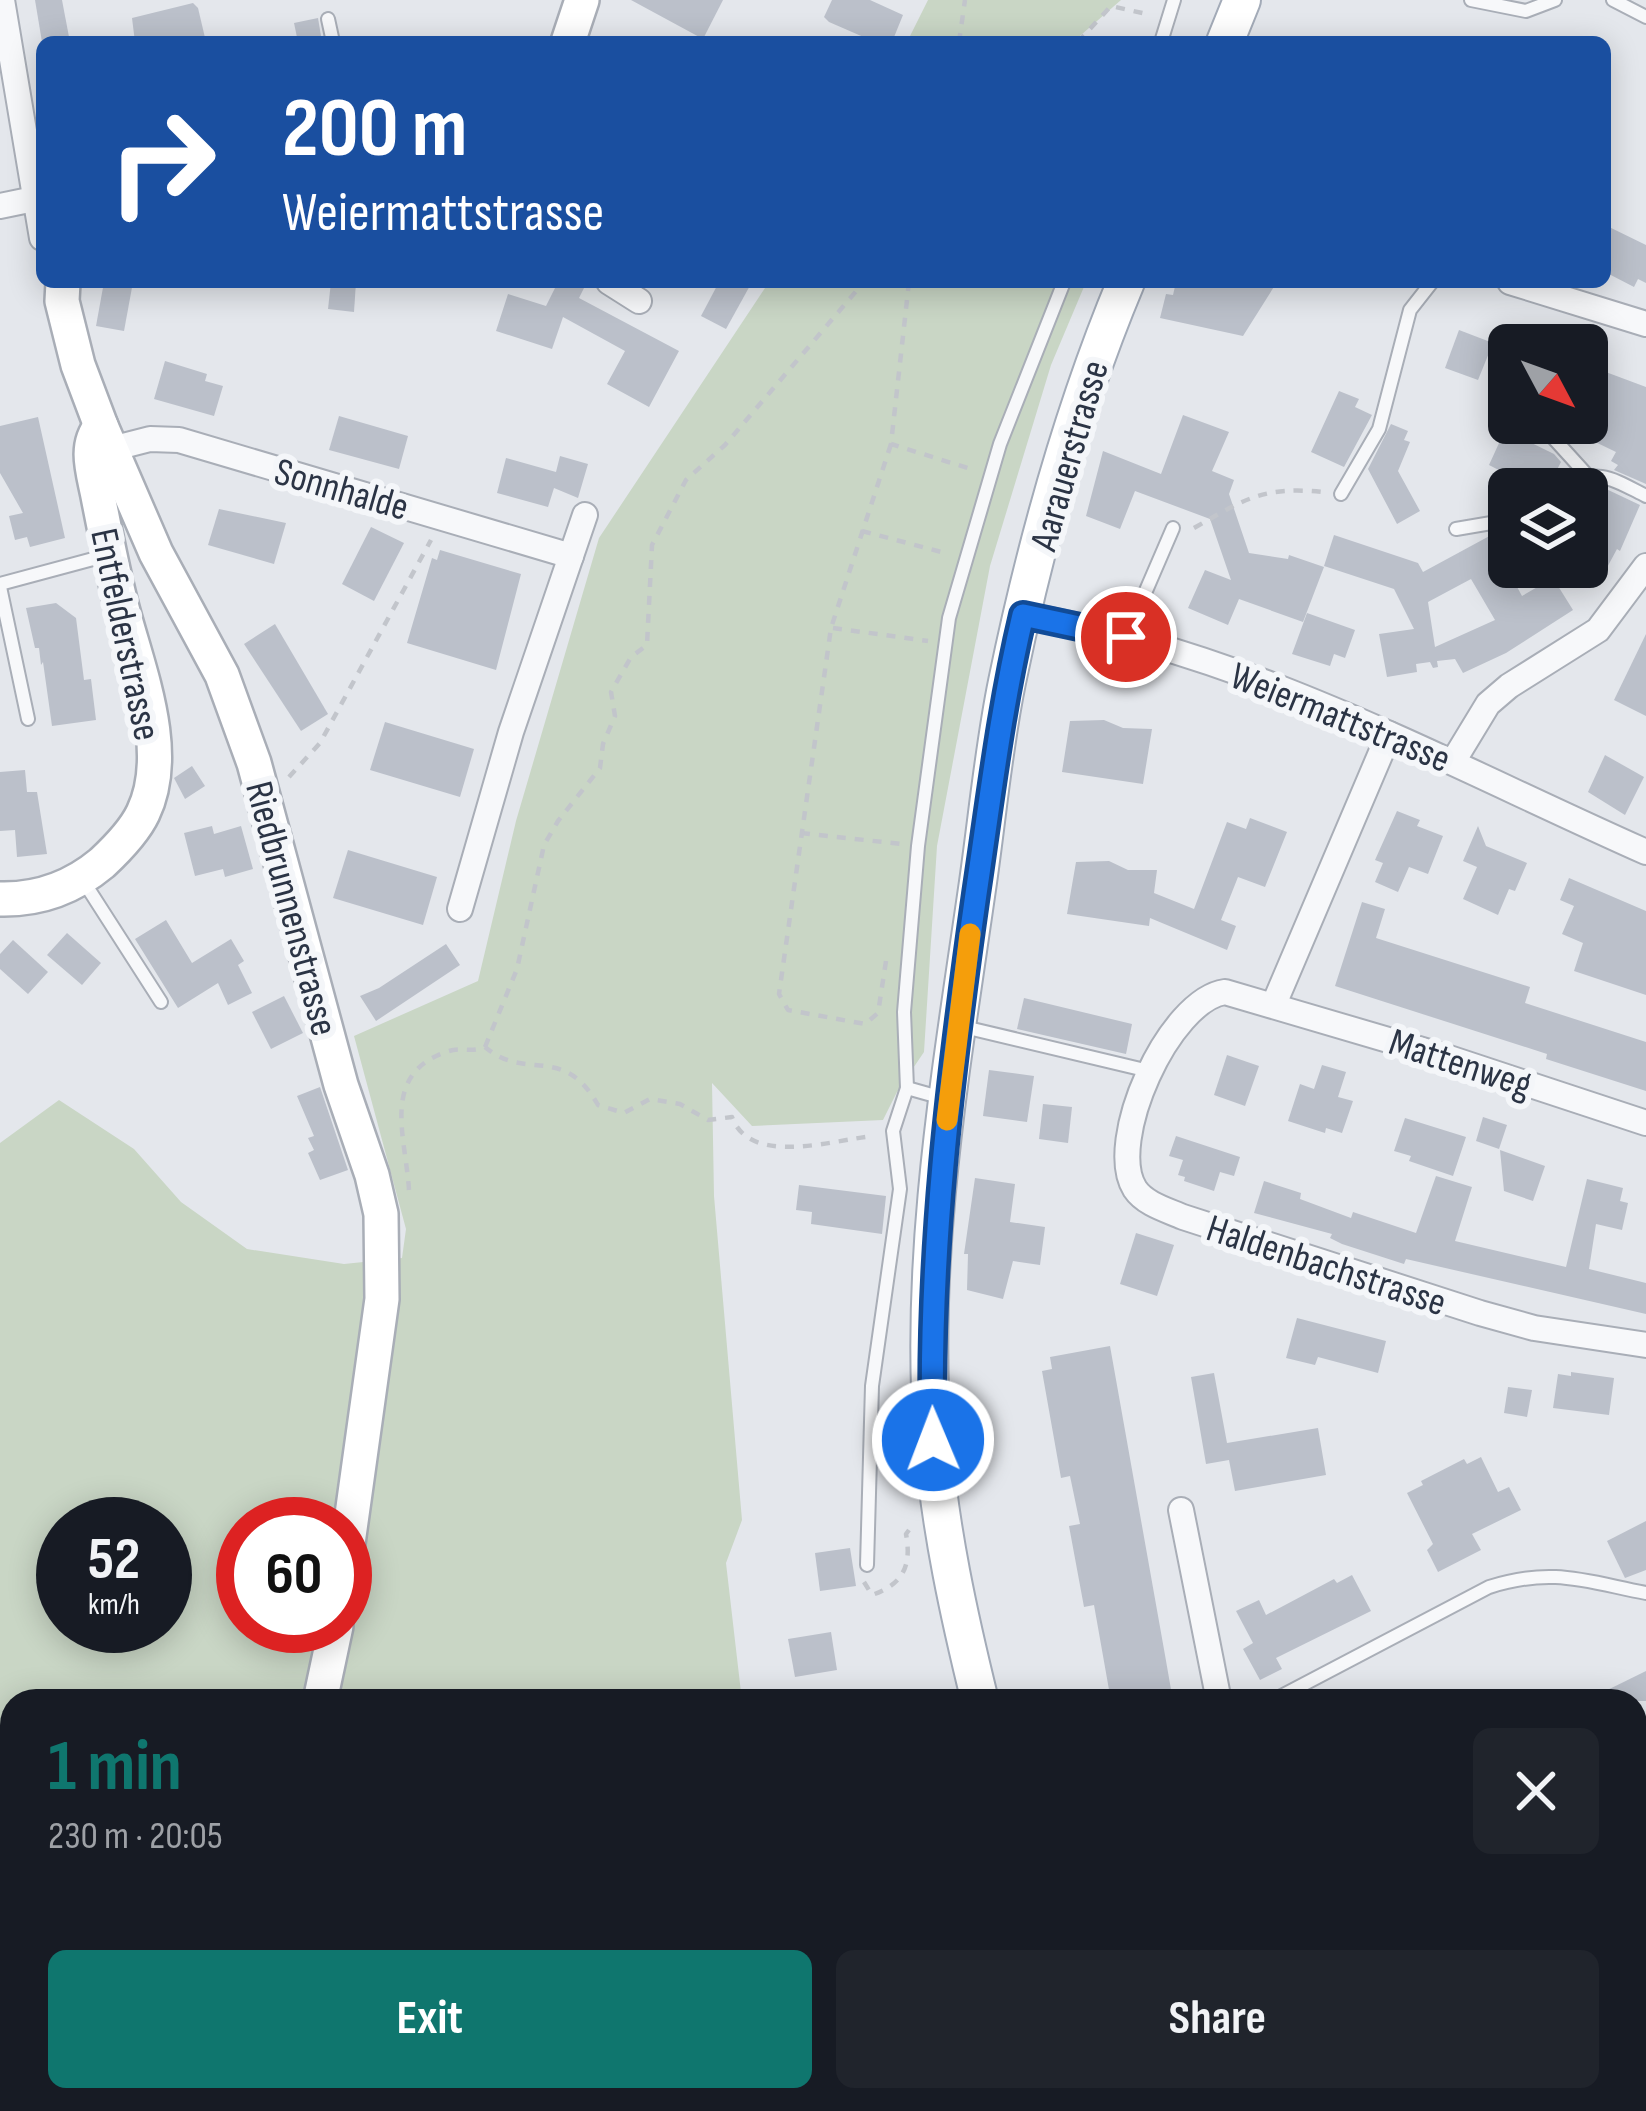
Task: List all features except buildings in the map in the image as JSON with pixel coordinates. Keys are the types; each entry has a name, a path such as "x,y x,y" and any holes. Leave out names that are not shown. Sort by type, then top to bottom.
{"main road":[{"path":"1227,36 1242,0"},
{"name":"Aarauerstrasse","path":"977,1689 942,1521 933,1440 930,1338 938,1203 1006,685 1052,495 1090,369 1124,288"}],"street":[{"path":"2,0 4,38 36,164"},
{"path":"571,36 582,0"},
{"path":"36,186 36,209"},
{"path":"0,206 34,199"},
{"name":"Riedbrunnenstrasse","path":"63,288 78,365 106,437 156,553 222,675 266,804 341,1085 372,1174 380,1214 382,1299 354,1497"},
{"path":"618,288 639,301"},
{"path":"1529,288 1646,324"},
{"name":"Entfelderstrasse","path":"0,898 54,892 82,879 108,858 143,814 154,765 145,700 90,456 92,436 106,437"},
{"name":"Sonnhalde","path":"106,437 178,440 571,556"},
{"path":"460,909 511,732 585,515"},
{"path":"1454,760 1488,704 1598,629 1646,566"},
{"path":"1622,600 1646,616"},
{"name":"Weiermattstrasse","path":"1023,615 1188,654 1454,760 1646,852"},
{"path":"1274,1004 1389,734"},
{"name":"Mattenweg","path":"1150,1072 1180,1019 1211,994 1240,994 1646,1123"},
{"name":"Haldenbachstrasse","path":"1150,1072 1130,1131 1130,1163 1135,1188 1155,1205 1480,1313 1534,1328 1646,1345"},
{"path":"1181,1510 1217,1689"},
{"path":"323,1689 330,1653"}],"lane":[{"path":"1163,36 1174,0"},
{"path":"1471,0 1526,11 1555,0"},
{"path":"1613,0 1646,17"},
{"path":"328,19 332,36"},
{"path":"867,1565 872,1386 900,1190 893,1131 907,1088 904,1012 918,846 946,644 991,476 1062,288"},
{"path":"1341,494 1379,429 1410,310 1427,288"},
{"path":"1559,444 1580,468"},
{"path":"1608,477 1646,496"},
{"path":"1456,530 1488,524"},
{"path":"1126,637 1173,527"},
{"path":"28,719 0,586 109,555"},
{"path":"82,879 161,1002"},
{"path":"958,1026 1150,1072"},
{"path":"907,1088 949,1099"},
{"path":"1295,1689 1489,1587 1514,1579 1556,1575 1646,1593"}],"path":[{"path":"960,36 964,0"},
{"path":"1084,36 1111,6 1169,17"},
{"path":"380,1214 398,1214 411,1207 398,1108 407,1083 423,1066 452,1049 474,1052 485,1047 517,969 544,845 600,768 603,744 615,716 611,692 631,657 647,645 652,545 686,480 725,445 859,288"},
{"path":"909,288 891,443 831,628 779,994 788,1010 865,1024 878,1012 888,948 910,944"},
{"path":"891,443 991,476"},
{"path":"1173,527 1195,527 1230,506 1282,488 1341,494"},
{"path":"266,804 320,742 443,518"},
{"path":"862,531 967,558"},
{"path":"831,628 946,644"},
{"path":"801,833 918,846"},
{"path":"485,1047 516,1064 563,1068 588,1088 598,1105 624,1113 650,1100 680,1104 708,1120 732,1118 738,1132 754,1144 812,1147 874,1136"},
{"path":"867,1565 864,1586 872,1595 892,1588 906,1571 910,1555 906,1534"}],"green space":[{"path":"928,0 1121,0 1080,36 910,36"},
{"path":"765,288 1083,288 1051,365 990,566 937,846 924,1052 883,1120 752,1126 712,1083 714,1196 742,1520 726,1563 741,1689 342,1689 313,1677 308,1689 0,1689 0,1143 59,1100 134,1149 181,1202 247,1249 344,1264 402,1258 406,1229 354,1036 478,981 516,821 599,538"}],"slow traffic":[{"path":"947,1120 970,934"}],"route":[{"path":"933,1440 930,1338 938,1203 1006,685 1023,615 1126,637"}]}
